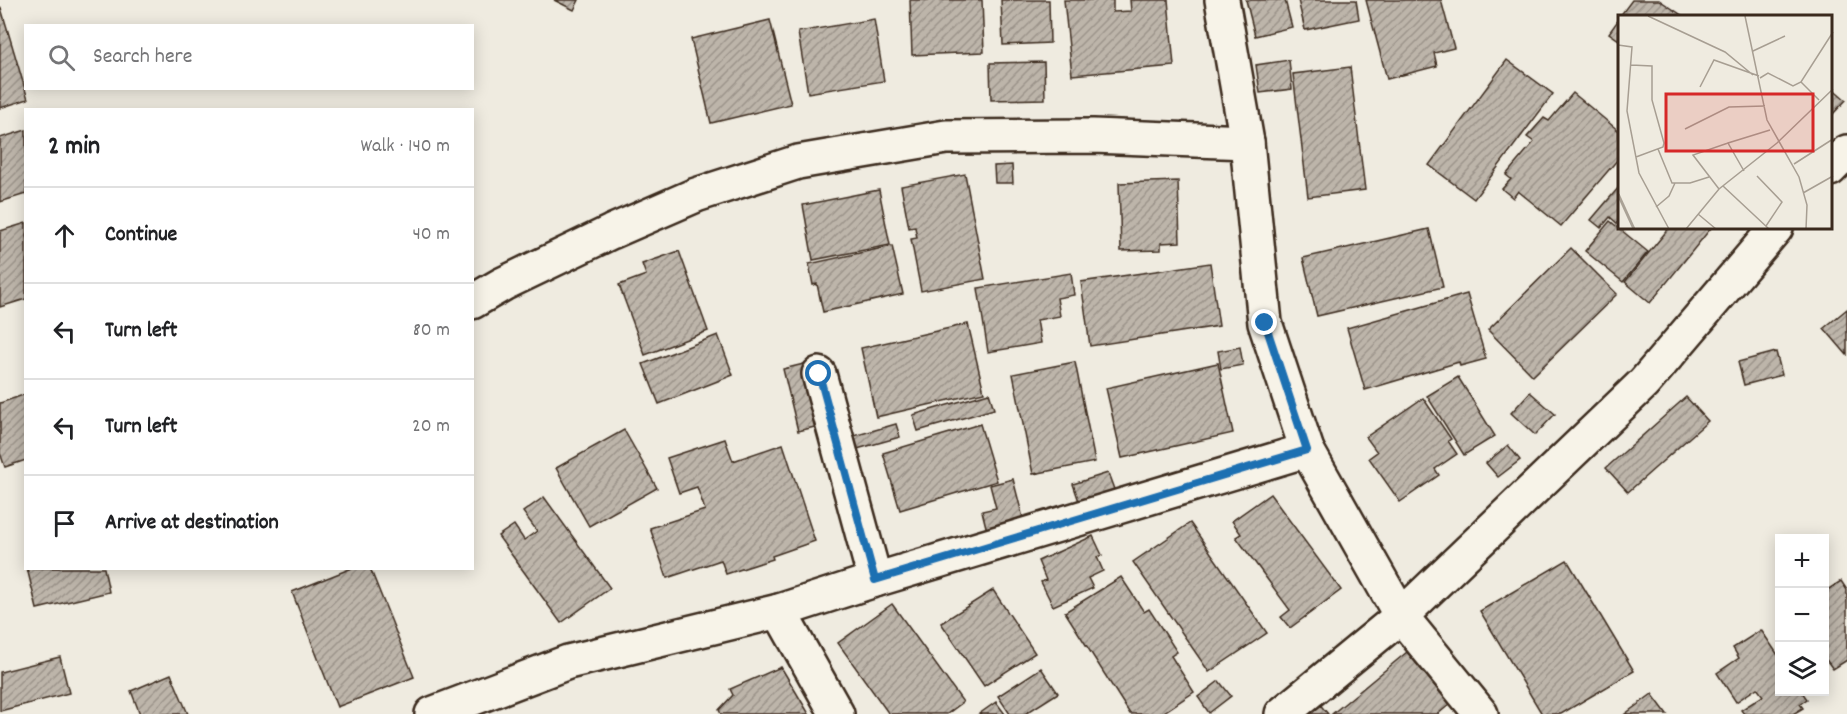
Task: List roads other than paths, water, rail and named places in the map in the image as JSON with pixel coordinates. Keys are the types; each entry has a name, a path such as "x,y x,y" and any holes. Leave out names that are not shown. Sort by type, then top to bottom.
{"street":[{"path":"1222,0 1247,142 1265,323 1307,450 1401,616 1481,714"},
{"path":"474,301 589,242 696,195 798,162 946,137 1093,136 1247,142"},
{"path":"1832,167 1847,152"},
{"path":"1282,714 1401,616 1644,383 1774,230"},
{"path":"819,374 875,580"},
{"path":"432,714 568,662 779,611 1307,450"},
{"path":"779,611 837,714"}]}
